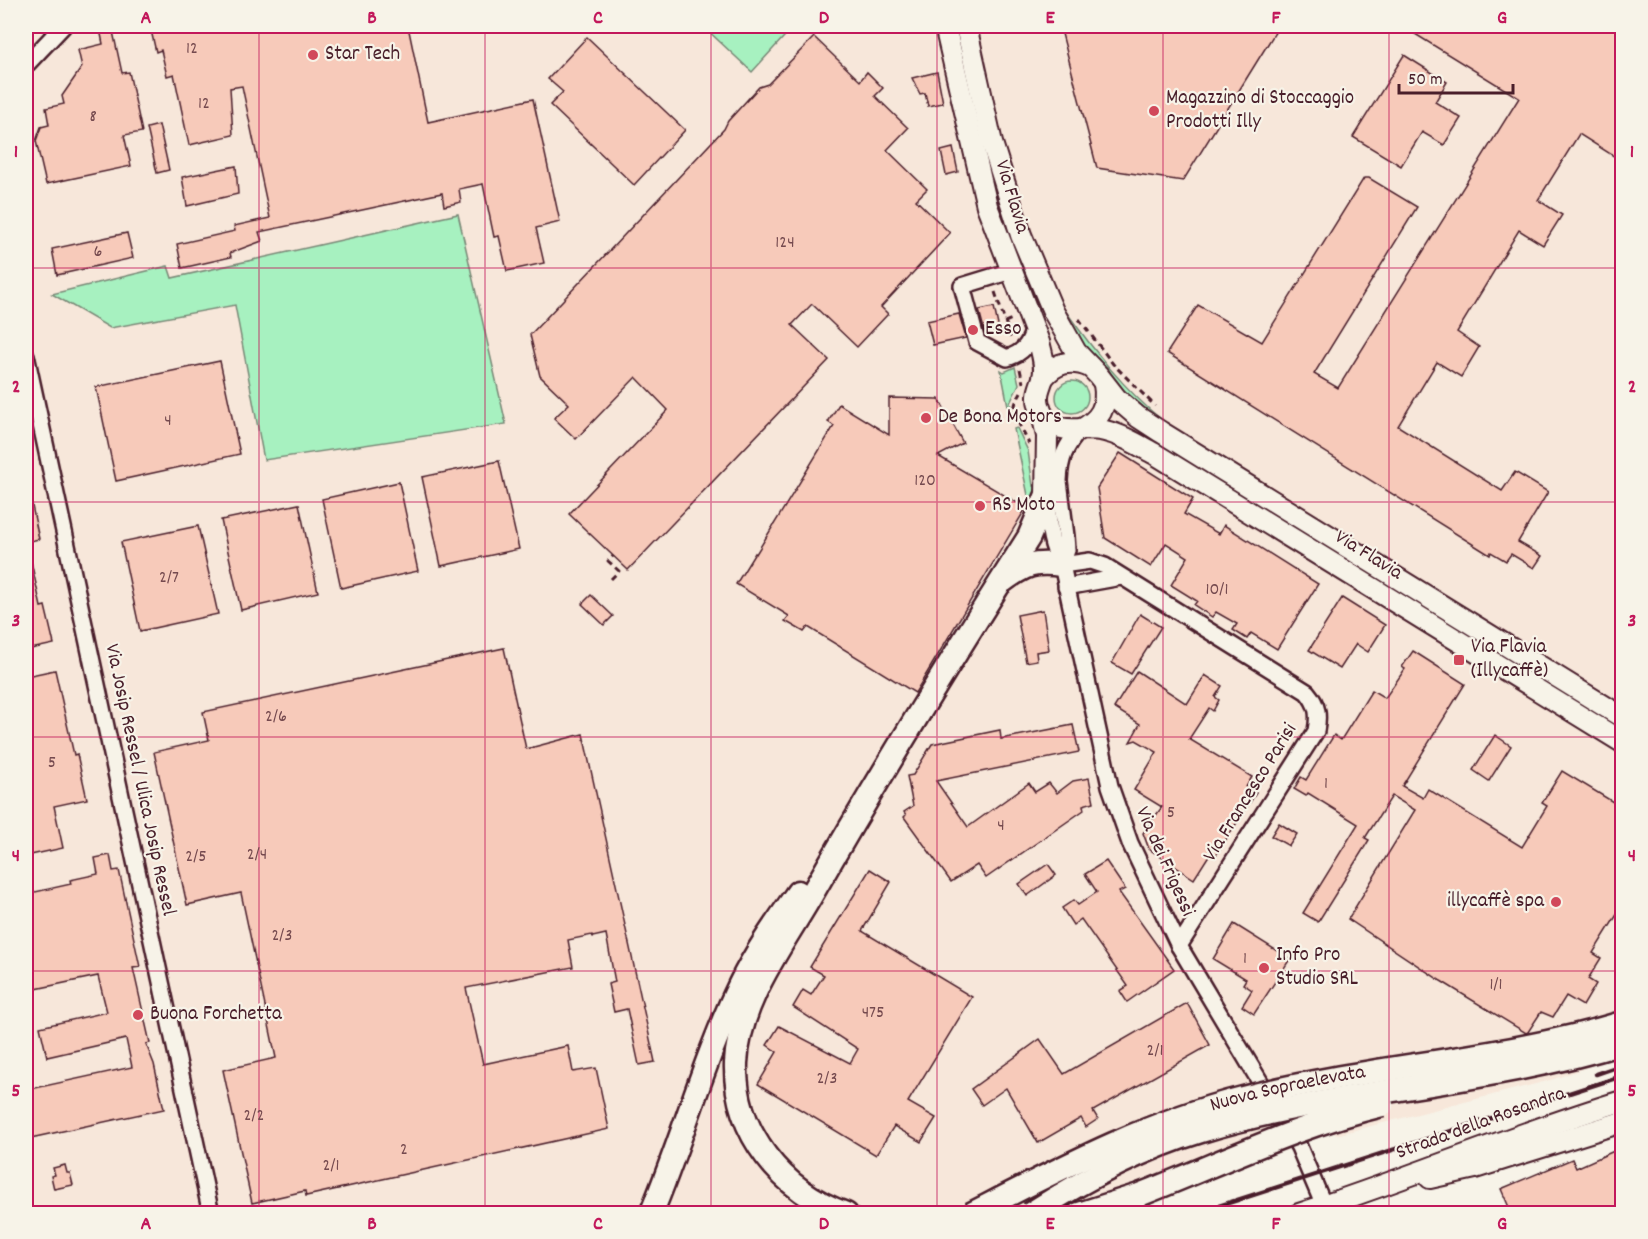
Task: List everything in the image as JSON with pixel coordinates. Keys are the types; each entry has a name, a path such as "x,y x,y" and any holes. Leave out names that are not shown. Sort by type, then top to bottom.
{"highway":[{"path":"846,1214 817,1201 802,1191 778,1171 758,1146 742,1112 736,1076 736,1062 743,1024 770,965 783,928 1029,537 1046,497"},
{"path":"999,584 1022,567 1048,563 1062,565"},
{"path":"651,1214 727,1013 757,951 783,928"},
{"name":"Nuova Sopraelevata","path":"971,1214 1106,1147 1192,1112 1244,1097 1299,1085 1528,1047 1623,1023"},
{"name":"Nuova Sopraelevata","path":"1030,1214 1116,1166 1163,1145 1210,1129 1303,1105 1487,1074 1601,1050 1623,1043"},
{"path":"1079,1214 1139,1195 1343,1115 1601,1050"}],"main road":[{"name":"Via Flavia","path":"945,26 987,206 1034,328 1044,362 1043,378 1037,396 1042,414 1052,425 1073,431 1107,431 1155,454 1623,742"},
{"name":"Via Flavia","path":"966,26 992,143 1021,235 1053,312 1076,352 1116,398 1138,417 1161,432 1623,717"},
{"path":"1043,378 1062,363 1081,363 1090,367"},
{"path":"1080,430 1092,424 1100,416 1106,395 1104,384"},
{"path":"1042,414 1047,436 1046,497"},
{"name":"Strada della Rosandra","path":"1299,1214 1357,1195 1476,1150 1623,1101"},
{"name":"Strada della Rosandra","path":"1357,1195 1475,1168 1623,1122"}],"street":[{"path":"26,64 63,26"},
{"path":"1011,271 962,286 977,342 1007,358 1026,348 1034,328"},
{"name":"Via Josip Ressel / Ulica Josip Ressel","path":"26,355 211,1214"},
{"name":"Via dei Frigessi","path":"1062,565 1067,550 1059,481 1061,463 1065,448 1080,430"},
{"name":"Via dei Frigessi","path":"1046,497 1051,542 1062,565 1110,786 1130,843 1179,946 1299,1147 1324,1206"},
{"name":"Via Francesco Parisi","path":"1062,565 1090,561 1105,566 1307,692 1315,702 1319,716 1316,731 1179,946"},
{"path":"1066,587 1121,577"}],"path":[{"path":"996,297 1011,340"},
{"path":"1075,312 1091,338 1113,364 1161,412"},
{"path":"1020,366 1023,381 1021,392 1014,404 1020,427"},
{"path":"611,579 619,571 608,561 613,556"}],"shaded area":[{"path":"26,26 1622,26 1622,1055 1551,1080 1336,1135 1331,1129 1287,1150 1047,1213 26,1213"}],"green space":[{"path":"703,26 794,26 752,72"},
{"path":"458,214 506,424 264,460 235,305 110,328 52,294 168,266 172,278"},
{"path":"1065,310 1110,369 1163,421 1161,423 1131,401 1116,384 1108,368 1086,350 1062,312"},
{"path":"1015,367 1019,384 1010,403 1012,410 1009,411 1001,370 1004,372"},
{"path":"1072,381 1083,386 1088,397 1083,408 1072,413 1061,408 1056,397 1061,386"},
{"path":"1017,428 1028,451 1033,486 1040,485 1040,497 1029,500 1014,429"}],"building":[{"path":"150,26 408,26 428,122 533,99 560,222 536,228 544,263 507,271 499,236 494,237 483,184 459,189 461,202 444,206 442,193 259,232 262,241 230,253 231,257 182,268 177,244 235,231 234,226 270,218 242,86 230,88 233,135 189,145 174,74 167,76 161,50 156,52"},
{"name":"Magazzino di Stoccaggio Prodotti Illy","path":"1060,26 1279,26 1183,181 1097,168"},
{"path":"1402,26 1623,26 1623,162 1579,134 1538,200 1562,215 1543,245 1519,230 1457,332 1479,347 1461,377 1437,362 1398,426 1502,491 1515,472 1548,492 1518,542 1542,556 1534,568 1511,554 1506,561 1491,552 1490,555 1167,353 1198,305 1262,342 1364,178 1369,178 1417,207 1314,374 1338,388 1519,98"},
{"path":"112,27 122,73 129,72 142,132 124,135 131,166 46,184 36,141 41,127 49,125 46,108 64,104 62,96 82,67 78,50 103,44 100,29"},
{"path":"587,37 685,130 634,185 550,105 563,92 548,79"},
{"path":"814,37 860,81 867,72 883,88 875,96 908,128 887,150 927,189 916,200 950,233 881,307 888,314 857,347 812,304 792,325 829,360 628,570 569,514 668,410 636,377 576,439 554,418 569,404 540,376 530,335 724,129 728,121 759,87 768,84"},
{"path":"1404,55 1447,82 1435,102 1461,118 1444,145 1422,132 1401,166 1353,137"},
{"path":"937,72 943,103 928,106 925,93 920,94 912,78"},
{"path":"159,125 169,170 157,173 147,128"},
{"path":"953,148 958,172 946,175 941,151"},
{"path":"236,166 238,194 187,206 182,177"},
{"path":"127,233 133,258 57,275 52,249"},
{"path":"994,307 999,330 985,333 979,310"},
{"path":"959,314 966,338 933,345 927,321"},
{"path":"220,361 240,454 116,481 96,387"},
{"path":"889,398 939,399 963,443 938,456 1026,508 915,693 808,627 804,632 785,621 789,616 736,584 834,426 828,422 839,404 889,435"},
{"path":"1120,453 1193,499 1184,514 1219,534 1224,525 1318,584 1277,649 1251,633 1247,639 1233,630 1237,624 1216,612 1212,617 1194,605 1197,601 1171,585 1188,557 1166,543 1151,567 1105,538 1097,488"},
{"path":"499,461 519,549 441,566 422,477"},
{"path":"399,482 418,571 341,588 322,499"},
{"path":"26,501 31,501 39,539 26,542"},
{"path":"299,504 318,592 241,610 221,520"},
{"path":"198,526 218,614 140,631 121,542"},
{"path":"26,561 31,561 41,607 45,606 54,644 26,650"},
{"path":"591,595 613,616 604,625 582,604"},
{"path":"1342,598 1385,625 1368,652 1356,644 1340,669 1309,650"},
{"path":"1043,610 1049,650 1036,652 1037,660 1026,662 1017,615"},
{"path":"1140,614 1161,627 1131,674 1112,663"},
{"path":"504,648 526,749 583,734 655,1062 639,1065 627,1009 614,1012 608,984 615,982 606,934 568,940 573,967 466,988 483,1064 568,1046 573,1072 596,1068 609,1129 306,1196 305,1191 252,1203 223,1070 276,1058 241,893 187,905 154,752 209,740 203,712"},
{"name":"illycaffè spa","path":"1413,651 1465,684 1402,786 1423,798 1428,789 1522,847 1547,806 1542,803 1562,771 1623,808 1623,905 1593,953 1601,958 1588,979 1596,984 1583,1006 1566,996 1553,1017 1541,1012 1526,1033 1441,981 1348,919 1415,810 1392,796 1365,838 1369,840 1318,922 1303,913 1358,824 1308,793 1306,796 1294,789 1301,777 1306,780 1334,735 1341,740 1372,690 1385,698 1405,669 1402,667"},
{"path":"55,670 74,755 77,754 87,799 54,806 63,848 26,856 26,676"},
{"path":"1137,671 1187,704 1205,675 1222,686 1215,697 1219,700 1213,711 1209,708 1189,739 1252,777 1246,787 1256,793 1216,855 1211,852 1194,879 1149,849 1143,833 1162,807 1134,790 1157,752 1136,740 1130,742 1140,724 1114,708"},
{"path":"1073,725 1079,752 936,781 968,827 1029,783 1035,792 1049,783 1057,793 1073,781 1089,778 1094,802 1083,805 1084,810 986,878 977,865 951,882 904,817 906,815 904,812 913,806 907,776 913,775 932,744 1000,730 1001,739"},
{"path":"1495,735 1511,746 1489,781 1473,770"},
{"path":"1279,823 1297,834 1289,846 1271,836"},
{"path":"110,855 113,871 119,870 140,967 133,968 150,1043 146,1044 154,1064 164,1109 26,1139 26,1090 132,1067 126,1039 47,1057 40,1027 107,1012 98,976 26,991 26,894 71,884 70,880 98,874 95,858"},
{"path":"1106,861 1125,889 1119,892 1174,969 1127,1002 1120,991 1128,986 1081,919 1073,925 1062,908 1074,900 1078,905 1097,892 1085,874"},
{"path":"1048,864 1056,875 1027,896 1019,884"},
{"path":"870,869 891,882 862,931 972,997 908,1102 936,1118 921,1142 894,1126 876,1155 758,1084 777,1052 767,1045 779,1026 850,1063 858,1049 793,1007 803,990 811,995 824,975 810,967"},
{"name":"Info Pro Studio SRL","path":"1234,924 1290,959 1254,1014 1242,1006 1252,990 1243,984 1246,979 1213,959"},
{"path":"1187,1003 1210,1045 1093,1111 1098,1119 1086,1127 1081,1118 1038,1143 1006,1088 982,1105 971,1089 1040,1039 1064,1074"},
{"path":"1614,1151 1623,1169 1623,1214 1512,1214 1501,1189 1572,1159 1576,1168"},
{"path":"65,1165 73,1185 54,1189 51,1176 55,1175 53,1168"}],"railway":[{"path":"1596,1074 1622,1065"},
{"path":"1194,1214 1622,1076"}],"place":[{"name":"Star Tech","path":"313,55"},
{"name":"Magazzino di Stoccaggio Prodotti Illy","path":"1154,111"},
{"name":"Esso","path":"973,330"},
{"name":"De Bona Motors","path":"926,418"},
{"name":"RS Moto","path":"980,506"},
{"name":"Via Flavia (Illycaffè)","path":"1459,660"},
{"name":"illycaffè spa","path":"1556,902"},
{"name":"Info Pro Studio SRL","path":"1264,968"},
{"name":"Buona Forchetta","path":"138,1015"}]}
